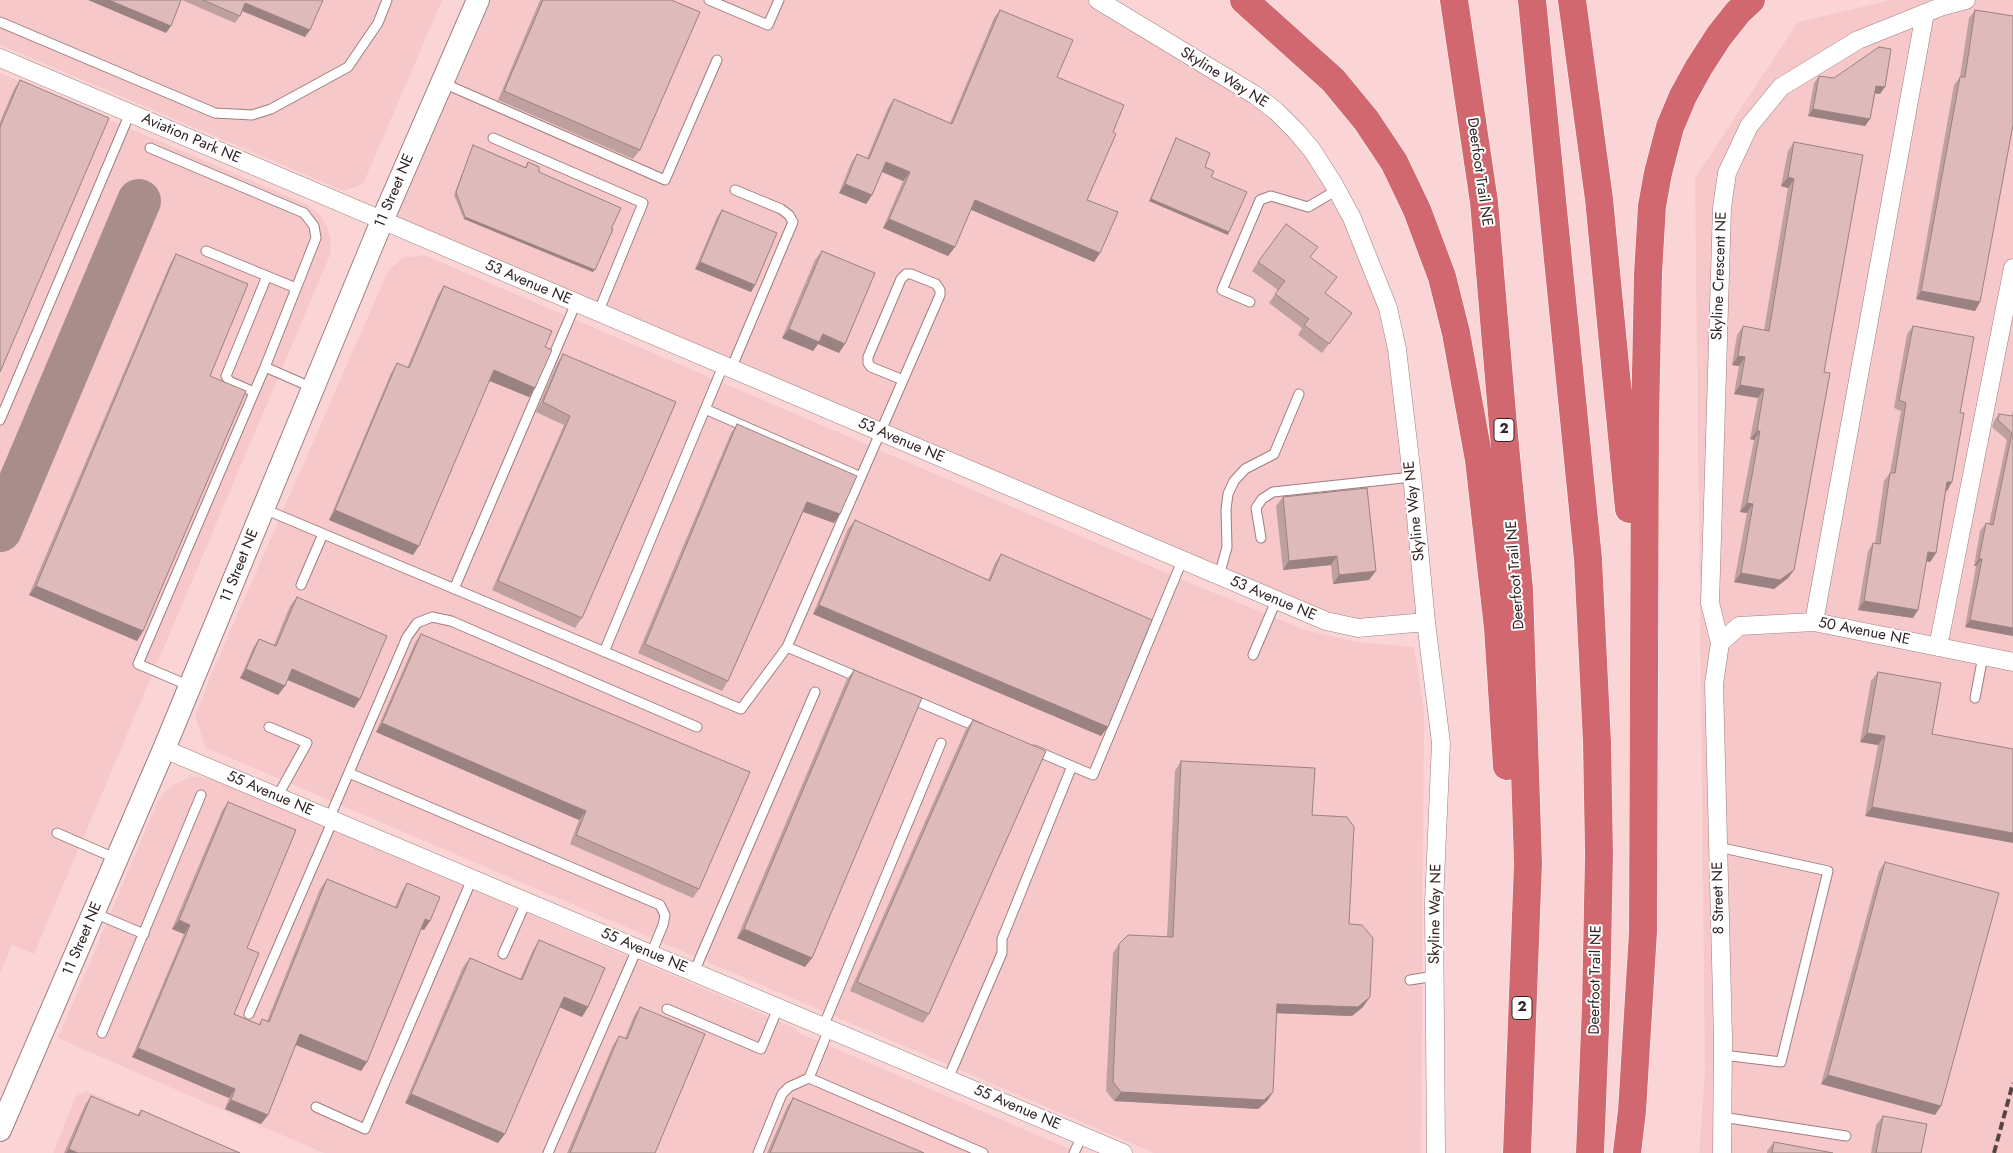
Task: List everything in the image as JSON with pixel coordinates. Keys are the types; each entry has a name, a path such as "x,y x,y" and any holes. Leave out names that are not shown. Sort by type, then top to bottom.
{"highway":[{"path":"1244,0 1333,80 1366,120 1394,162 1416,210 1442,277 1456,333 1480,460 1498,628 1507,770 1528,863"},
{"name":"Deerfoot Trail NE","path":"1454,0 1484,202 1519,589 1528,863 1517,1153"},
{"name":"Deerfoot Trail NE","path":"1532,0 1589,568 1597,742 1599,854 1595,1052 1590,1153"},
{"path":"1572,0 1599,199 1635,566 1644,932"},
{"path":"1627,1153 1632,1111 1644,932 1645,422 1648,274 1652,206 1670,127 1683,96 1699,67 1720,36 1738,12 1751,0"}],"street":[{"name":"11 Street NE","path":"0,1130 164,749 382,221 478,0"},
{"name":"Skyline Way NE","path":"1098,0 1255,95 1276,111 1312,150 1352,218 1376,275 1393,326 1412,477 1426,622 1441,743 1434,903 1436,1153"},
{"name":"Skyline Crescent NE","path":"1720,643 1710,603 1722,208 1728,173 1749,126 1781,86 1858,40 1943,6 1966,0"},
{"path":"1814,622 1925,13"},
{"name":"Aviation Park NE","path":"0,58 382,221"},
{"name":"53 Avenue NE","path":"382,221 1326,621 1358,628 1426,622"},
{"path":"1938,646 2013,268"},
{"name":"50 Avenue NE","path":"1720,643 1739,626 1814,622 2013,662"},
{"name":"8 Street NE","path":"1720,643 1714,684 1723,1055 1722,1153"},
{"name":"55 Avenue NE","path":"164,749 1123,1153"}],"lane":[{"path":"0,22 216,113 252,115 271,109 348,67 378,23 387,0"},
{"path":"708,0 768,25 779,0"},
{"path":"442,82 665,180 717,60"},
{"path":"0,420 130,113"},
{"path":"493,138 643,203 598,312"},
{"path":"150,148 304,213 314,226 316,238 254,392 138,664 190,686"},
{"path":"604,652 705,409 727,367 793,222 789,215 781,209 735,190"},
{"path":"1250,302 1222,290 1260,200 1271,196 1308,207 1337,190"},
{"path":"206,250 296,288"},
{"path":"263,509 741,709 787,647 940,295 940,290 936,284 911,274 906,274 901,279 868,357 868,363 871,367 903,380"},
{"path":"254,392 229,381 226,376 267,276"},
{"path":"454,589 576,303"},
{"path":"264,367 313,388"},
{"path":"1219,576 1227,547 1226,509 1228,494 1234,481 1245,469 1274,454 1299,394"},
{"path":"705,409 861,477"},
{"path":"1261,538 1256,508 1262,499 1273,492 1412,477"},
{"path":"301,585 323,534"},
{"path":"1026,747 1093,775 1182,561"},
{"path":"1253,655 1276,600"},
{"path":"248,1014 407,637 417,623 432,617 450,621 697,727"},
{"path":"787,647 870,682"},
{"path":"1976,698 1983,656"},
{"path":"694,972 815,692"},
{"path":"897,693 989,732"},
{"path":"269,727 307,743 277,797"},
{"path":"758,1153 782,1094 789,1087 809,1078 826,1028 941,743"},
{"path":"948,1079 1002,953 1002,939 1072,766"},
{"path":"349,772 660,905 665,915 664,920 644,952 548,1153"},
{"path":"102,1033 201,795"},
{"path":"57,832 117,859"},
{"path":"1718,847 1828,871 1781,1062 1723,1055"},
{"path":"316,1108 365,1129 472,879"},
{"path":"503,954 526,902"},
{"path":"94,913 144,934"},
{"path":"1410,980 1435,976"},
{"path":"667,1009 761,1049 778,1008"},
{"path":"809,1078 983,1153"},
{"path":"1722,1117 1846,1136"},
{"path":"1074,1153 1082,1136"}],"shaded area":[{"path":"0,0 442,0 363,184 344,191 0,45"},
{"path":"478,0 1098,0 1231,80 1312,150 1388,308 1426,622 1358,628 382,221"},
{"path":"1892,0 2013,0 2013,1153 1699,1153 1705,1071 1695,178 1798,22"},
{"path":"0,73 306,204 319,214 327,226 331,240 330,255 34,954 12,945 0,973"},
{"path":"424,255 1190,583 1305,630 1357,642 1414,647 1424,710 1421,1153 1154,1153 205,747 195,716 210,677 388,271 403,258"},
{"path":"193,776 220,781 797,1029 797,1032 1079,1153 324,1153 58,1038 159,798 172,785"},
{"path":"87,1091 226,1153 53,1153 76,1096"}],"building":[{"path":"109,0 181,0 171,26"},
{"path":"203,0 323,0 310,30 245,3 240,16"},
{"path":"543,0 671,0 700,12 640,150 504,91"},
{"path":"1000,10 1073,40 1057,77 1124,105 1113,132 1116,134 1087,200 1118,212 1100,253 975,200 955,247 889,219 910,172 886,162 872,195 845,184 857,154 869,159 894,99 952,124"},
{"path":"1975,10 2013,16 2013,125 1980,302 1921,291 1960,77 1965,77"},
{"path":"1879,47 1891,49 1885,87 1876,86 1870,119 1813,109 1819,76 1834,78"},
{"path":"20,80 109,118 0,372 0,127"},
{"path":"1176,138 1210,153 1205,167 1214,171 1211,177 1247,192 1229,232 1151,199"},
{"path":"1794,142 1863,155 1824,372 1830,373 1794,570 1780,580 1741,573 1753,504 1747,503 1760,431 1757,431 1764,389 1740,385 1745,357 1738,356 1743,326 1769,331 1794,179 1788,177"},
{"path":"473,145 526,168 528,162 539,167 539,172 621,208 595,270 465,217 456,192"},
{"path":"722,210 777,233 755,285 700,262"},
{"path":"1286,224 1318,247 1310,257 1337,277 1325,293 1352,313 1329,344 1304,325 1309,319 1275,294 1285,281 1258,262"},
{"path":"822,251 875,273 845,344 823,334 819,342 789,329"},
{"path":"176,254 248,284 210,376 246,391 143,631 36,586"},
{"path":"444,286 552,331 545,347 552,350 535,388 494,370 419,546 335,510 397,363 409,368"},
{"path":"1913,326 1974,337 1960,413 1964,413 1952,482 1947,482 1936,553 1928,552 1918,610 1864,601 1873,543 1880,544 1890,473 1895,473 1906,403 1899,400"},
{"path":"563,354 676,402 582,618 498,581 570,416 543,402"},
{"path":"1999,414 2013,416 2013,628 1970,620 1982,559 1979,559 1986,523 1993,525 2012,433 1998,420"},
{"path":"737,424 857,476 840,514 807,502 728,681 645,644"},
{"path":"1367,488 1376,571 1339,575 1337,556 1289,561 1283,497"},
{"path":"855,520 990,581 1001,554 1152,620 1108,727 819,605"},
{"path":"297,597 387,636 360,699 292,669 285,686 246,669 259,639 276,646"},
{"path":"421,634 750,772 699,889 576,835 586,811 382,723"},
{"path":"854,670 922,698 812,958 744,929"},
{"path":"1878,672 1941,683 1932,734 2013,749 2013,833 1872,807 1885,736 1867,733"},
{"path":"973,720 1046,751 929,1014 857,982"},
{"path":"1181,761 1315,768 1312,815 1347,817 1354,827 1349,924 1362,925 1373,938 1370,997 1358,1007 1277,1004 1273,1092 1264,1100 1121,1092 1113,1082 1119,944 1128,935 1173,937"},
{"path":"228,802 296,830 247,948 259,953 234,1014 260,1025 262,1019 269,1022 327,879 397,908 407,883 440,897 430,921 425,919 367,1062 300,1034 268,1115 231,1100 235,1089 138,1048 190,925 179,920"},
{"path":"1885,862 1999,893 1941,1106 1828,1075"},
{"path":"539,940 605,968 588,1007 564,997 505,1134 411,1094 470,958 522,980"},
{"path":"640,1007 705,1034 655,1153 570,1153 619,1036 627,1039"},
{"path":"91,1096 139,1116 141,1110 240,1153 78,1153 69,1149"},
{"path":"793,1098 924,1153 770,1153"},
{"path":"1883,1116 1927,1124 1921,1153 1876,1153"},
{"path":"1774,1142 1833,1153 1772,1153"}],"taxiway":[{"path":"0,530 139,201"}],"railway":[{"path":"1994,1153 2013,1083"}]}
